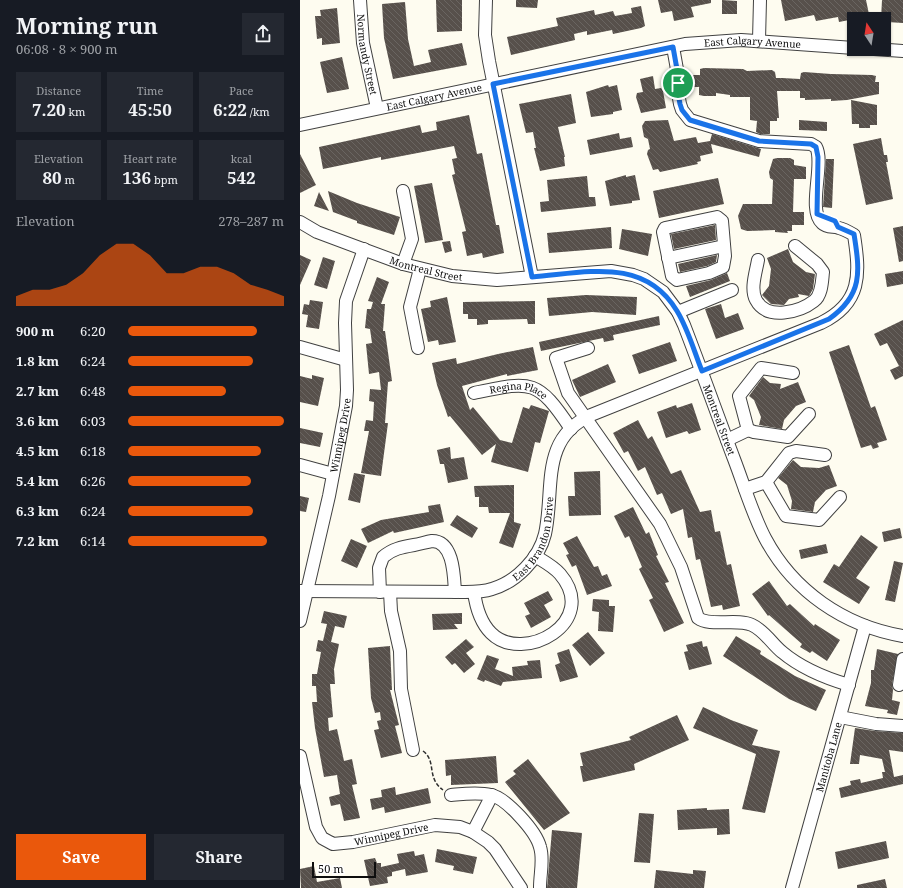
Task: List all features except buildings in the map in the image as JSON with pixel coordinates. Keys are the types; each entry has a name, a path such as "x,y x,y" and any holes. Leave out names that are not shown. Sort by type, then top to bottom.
{"street":[{"name":"Normandy Street","path":"360,0 363,43 377,108"},
{"path":"486,0 486,35 493,84 532,277"},
{"path":"758,40 760,0"},
{"name":"East Calgary Avenue","path":"300,125 668,48 721,40 758,40 847,47"},
{"name":"East Brandon Drive","path":"303,591 474,592 492,589 510,581 524,569 535,556 545,535 552,461 560,444 571,429 585,417 807,329 837,314 849,300 857,283 858,263 854,234 838,227 832,228 822,223 816,209 818,157 816,147 811,144 759,141 690,120 682,110 678,93 678,75 668,48"},
{"path":"891,50 903,51"},
{"path":"403,191 412,239 403,264"},
{"path":"717,217 722,221 724,246 724,267 709,273 677,280 672,276 663,232 665,228 717,217"},
{"name":"Montreal Street","path":"300,222 317,232 403,264 452,276 474,279 622,272 644,279 660,290 678,312 702,371 745,489 764,536 784,567 804,589 823,605 844,617 865,626 903,636"},
{"path":"668,258 724,246"},
{"path":"758,260 754,291 756,301 770,312 782,313 799,308 815,300 820,292 823,272 817,264 795,246"},
{"name":"Winnipeg Drive","path":"300,620 303,591 333,474 346,406 348,390 345,323 346,301 364,249"},
{"path":"418,348 410,307 420,269"},
{"path":"660,290 672,276"},
{"path":"678,312 732,290"},
{"path":"799,308 807,329"},
{"path":"300,347 346,360"},
{"path":"588,348 556,358 568,392 660,524 681,567 698,618 704,621 741,622 753,626 763,632 781,651 796,661 817,673 849,685"},
{"path":"748,430 739,396 758,371 764,368 793,373"},
{"name":"Regina Place","path":"474,393 513,385 531,387 545,395 571,429"},
{"path":"727,440 748,430 788,438 809,414"},
{"path":"745,489 766,482 789,453 796,451 825,456"},
{"path":"300,465 333,474"},
{"path":"766,482 786,516 819,520 840,497"},
{"path":"414,750 401,689 400,651 379,568 383,557 394,550 432,541 442,544 448,552 454,579 455,592"},
{"path":"474,592 481,619 492,634 499,639 508,642 529,642 539,640 557,632 563,626 569,615 570,594 564,579 559,573 535,556"},
{"name":"Manitoba Lane","path":"792,888 865,626"},
{"path":"899,686 903,659"},
{"path":"840,717 864,722 903,726"},
{"name":"Winnipeg Drive","path":"300,756 316,827 322,838 333,844 353,842 435,825 460,827 483,838 495,849 521,888"},
{"path":"450,795 483,793 498,797 510,806 538,840 542,853 540,887"},
{"path":"473,832 492,795"}],"path":[{"path":"414,750 419,750 426,753 430,761 436,786 450,795"}],"route":[{"path":"673,47 678,83 678,93 682,110 690,120 696,123 763,142 811,144 816,147 818,157 816,212 819,216 825,216 835,221 838,227 854,234 858,263 857,283 854,292 844,308 837,314 807,329 702,371 678,312 662,292 644,279 622,272 611,271 532,277 493,84 673,47"}]}
